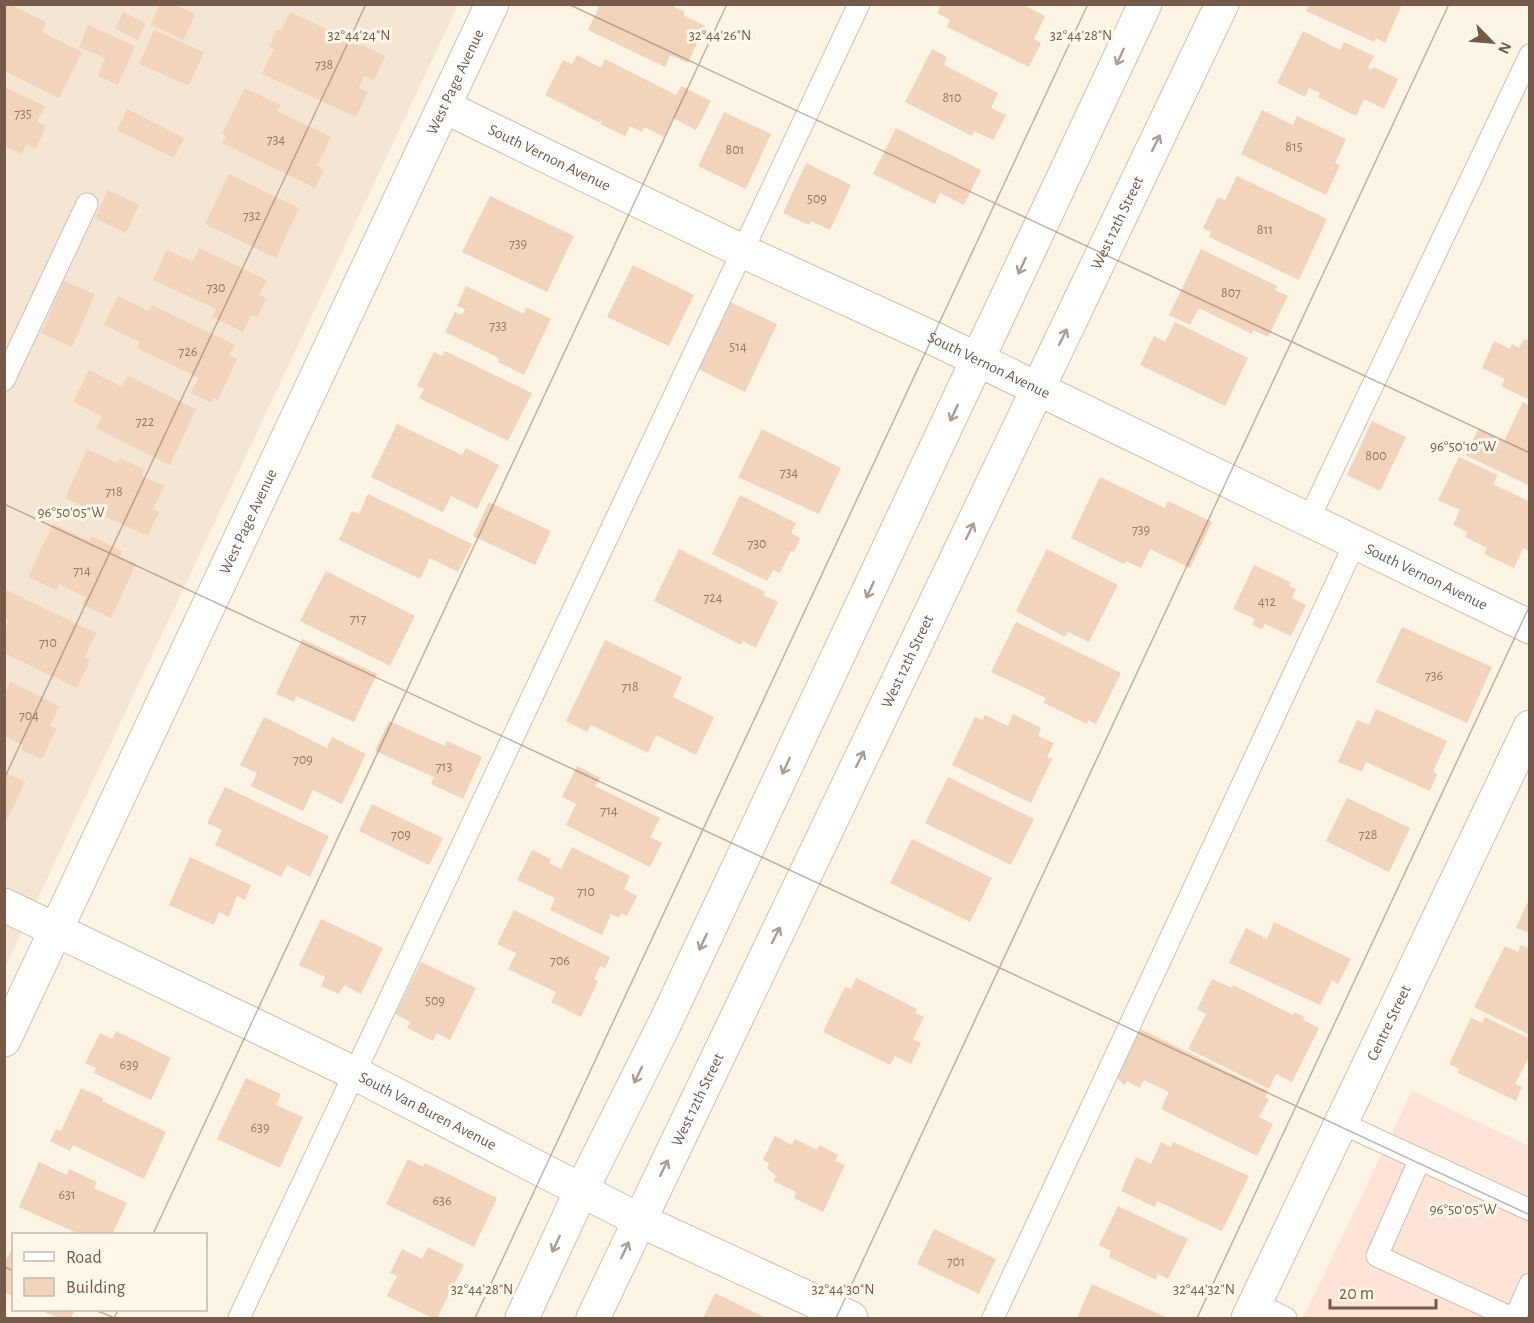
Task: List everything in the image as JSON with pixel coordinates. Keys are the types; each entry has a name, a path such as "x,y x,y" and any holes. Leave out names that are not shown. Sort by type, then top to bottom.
{"street":[{"name":"West Page Avenue","path":"4,1040 492,4"},
{"path":"522,1318 979,361 1145,4"},
{"name":"West 12th Street","path":"593,1318 1222,4"},
{"name":"South Vernon Avenue","path":"445,107 1530,627"},
{"name":"Centre Street","path":"1252,1311 1530,727"},
{"name":"South Van Buren Avenue","path":"4,905 356,1074 639,1220 851,1318"}],"lane":[{"path":"239,1318 859,4"},
{"path":"1308,521 1530,55"},
{"path":"4,380 87,204"},
{"path":"993,1318 1355,543"},
{"path":"1341,1123 1530,1210"},
{"path":"1420,1159 1377,1256 1514,1318 1530,1284"},
{"path":"1252,1311 1286,1318"}],"shaded area":[{"path":"5,5 458,5 5,968"},
{"path":"1412,1091 1529,1146 1529,1318 1303,1318"}],"building":[{"path":"160,4 173,4 195,14 184,40 151,25"},
{"path":"593,4 669,4 685,12 683,15 705,26 688,63 670,55 665,67 588,30 599,7"},
{"path":"941,4 1022,4 1045,16 1034,39 1041,43 1029,67 947,27 950,20 937,13"},
{"path":"1309,4 1402,4 1385,43 1376,38 1374,42 1306,11"},
{"path":"4,5 11,5 46,22 42,32 82,52 59,98 4,71"},
{"path":"123,12 146,23 138,40 115,29"},
{"path":"290,12 385,56 374,80 364,76 359,88 368,92 356,117 262,74 274,49 269,47 277,29 281,31"},
{"path":"88,25 135,46 118,85 98,76 105,58 79,47"},
{"path":"154,30 204,52 189,86 139,64"},
{"path":"1303,31 1340,50 1344,42 1374,56 1368,68 1372,70 1374,67 1398,79 1384,109 1364,99 1356,116 1318,97 1320,93 1309,88 1305,97 1277,83"},
{"path":"932,49 947,57 944,65 998,93 991,108 1006,115 993,140 974,131 972,136 905,102"},
{"path":"577,55 601,68 605,59 676,95 681,86 711,101 696,130 673,118 664,137 644,127 642,132 630,126 625,136 600,124 602,120 598,122 545,95 563,60 572,64"},
{"path":"4,87 45,106 37,122 46,126 36,149 26,144 22,154 4,146"},
{"path":"245,88 280,105 277,111 331,137 317,166 324,170 315,188 222,143 226,136 222,134"},
{"path":"127,109 184,138 174,158 117,130"},
{"path":"1262,110 1293,125 1297,116 1346,139 1335,163 1340,165 1326,195 1241,154"},
{"path":"724,112 771,134 746,189 698,166"},
{"path":"896,128 981,170 964,205 940,193 935,204 873,174"},
{"path":"806,163 851,185 830,230 811,221 809,225 783,213"},
{"path":"229,174 299,208 276,258 205,224"},
{"path":"1237,176 1327,219 1299,280 1209,237 1211,232 1203,228 1218,197 1225,200"},
{"path":"108,190 139,205 126,233 95,218"},
{"path":"490,196 574,236 547,292 462,252"},
{"path":"199,248 267,280 259,295 266,298 257,318 251,315 243,332 212,317 216,309 153,280 167,250 193,262"},
{"path":"1201,249 1277,286 1275,290 1288,296 1268,337 1253,330 1252,334 1199,308 1190,325 1169,315"},
{"path":"633,265 694,295 669,346 607,317"},
{"path":"64,281 95,294 72,347 41,333"},
{"path":"466,286 524,314 526,307 551,319 524,375 498,362 499,358 445,332 455,312 462,315 465,309 457,306"},
{"path":"118,296 149,311 152,305 235,345 229,355 237,359 218,400 213,398 211,403 191,393 199,378 137,348 140,342 104,325"},
{"path":"730,302 777,324 745,392 698,369"},
{"path":"1175,322 1248,358 1225,406 1140,365 1154,336 1165,342"},
{"path":"1524,339 1530,341 1530,395 1527,399 1501,386 1505,379 1482,368 1494,341 1510,349 1512,344 1519,348"},
{"path":"445,351 532,393 508,441 419,398 424,389 417,386 434,352 442,356"},
{"path":"89,370 122,387 128,376 196,409 170,465 96,428 102,416 73,402"},
{"path":"1523,402 1530,406 1530,486 1465,455 1478,429 1504,441"},
{"path":"1372,421 1406,437 1380,491 1347,475"},
{"path":"397,424 462,455 466,448 499,465 477,509 451,496 443,512 371,477"},
{"path":"762,429 841,468 819,514 738,477"},
{"path":"87,449 117,463 120,458 145,470 142,476 164,486 153,509 159,512 148,536 65,498"},
{"path":"1459,457 1498,475 1493,484 1530,502 1530,551 1523,548 1514,568 1484,554 1487,548 1465,537 1467,532 1453,525 1460,510 1438,500"},
{"path":"1100,477 1165,508 1168,501 1212,522 1190,568 1150,549 1141,568 1126,561 1124,564 1071,538"},
{"path":"368,494 472,544 458,572 430,558 420,579 339,540 352,511 359,514"},
{"path":"740,495 796,523 791,533 800,538 794,552 791,551 780,573 773,570 767,581 712,554"},
{"path":"489,502 551,531 535,565 473,536"},
{"path":"53,524 89,541 91,536 122,551 120,557 136,564 111,618 82,604 86,597 59,584 56,590 28,577"},
{"path":"679,549 765,592 763,595 778,602 756,648 743,641 741,645 654,601"},
{"path":"1047,549 1118,585 1089,642 1068,632 1065,637 1016,611"},
{"path":"1254,565 1290,582 1289,586 1296,589 1292,598 1306,605 1291,636 1265,624 1262,629 1252,625 1255,619 1233,609"},
{"path":"326,571 415,616 390,666 300,621"},
{"path":"4,589 96,633 85,657 90,660 77,688 4,653 4,630 9,620 4,617"},
{"path":"1016,622 1121,673 1096,724 1088,720 1087,724 1044,703 1046,698 991,672"},
{"path":"1402,627 1492,667 1467,723 1376,682"},
{"path":"302,639 377,674 354,722 296,696 294,702 276,694"},
{"path":"605,640 682,677 673,697 714,717 696,755 656,735 648,753 591,725 587,732 566,721"},
{"path":"11,682 59,706 50,725 56,729 42,759 21,750 23,745 4,736 4,690 6,691"},
{"path":"1376,709 1447,741 1433,772 1437,774 1430,791 1366,762 1362,772 1338,762 1357,720 1369,725"},
{"path":"1013,714 1041,728 1038,736 1054,743 1047,757 1052,759 1031,803 952,765 975,717 982,720 985,715 1008,726"},
{"path":"264,717 327,748 332,737 366,754 342,804 313,790 303,811 251,786 257,773 240,765"},
{"path":"389,721 445,746 447,741 482,757 463,799 431,784 434,777 375,751"},
{"path":"577,766 600,778 595,786 660,818 650,837 662,843 650,867 566,825 576,804 562,797"},
{"path":"4,772 25,782 4,825"},
{"path":"948,777 1034,819 1011,865 925,823"},
{"path":"225,787 329,836 310,877 287,865 281,877 215,845 222,830 207,823"},
{"path":"1347,798 1410,828 1389,872 1326,841"},
{"path":"372,804 443,838 429,865 359,831"},
{"path":"912,839 992,878 970,922 890,883"},
{"path":"572,847 630,876 624,889 637,896 627,916 621,913 619,918 611,914 602,935 550,910 555,898 517,880 532,850 551,859 549,863 561,869"},
{"path":"190,857 251,885 245,900 237,896 229,917 219,912 214,925 169,905"},
{"path":"1530,897 1530,933 1516,928"},
{"path":"514,910 610,957 605,968 600,966 594,979 598,981 581,1017 551,1002 556,992 508,969 516,953 497,944"},
{"path":"321,919 383,948 361,994 344,985 339,994 321,986 325,977 299,965"},
{"path":"1274,922 1351,959 1338,984 1332,980 1320,1005 1229,963 1246,928 1267,939"},
{"path":"1521,945 1530,949 1530,1035 1474,1007 1505,946 1518,952"},
{"path":"421,962 476,988 450,1040 437,1033 433,1041 407,1028 410,1022 395,1014"},
{"path":"856,978 917,1009 915,1013 924,1017 913,1039 921,1043 911,1064 895,1056 890,1065 823,1032 845,987 851,989"},
{"path":"1212,979 1232,988 1233,985 1293,1015 1295,1012 1304,1017 1303,1020 1319,1028 1292,1082 1276,1074 1269,1089 1188,1049 1206,1014 1197,1009"},
{"path":"1485,1017 1530,1039 1530,1055 1515,1084 1522,1087 1516,1101 1458,1073 1459,1069 1449,1064 1471,1018 1482,1023"},
{"path":"1138,1028 1268,1091 1265,1097 1269,1099 1259,1117 1273,1124 1257,1156 1161,1109 1169,1092 1144,1080 1140,1088 1127,1081 1125,1086 1115,1076"},
{"path":"116,1031 171,1058 151,1100 94,1073 96,1068 85,1063 100,1033 112,1039"},
{"path":"246,1078 281,1094 276,1105 303,1117 280,1168 217,1139"},
{"path":"81,1088 103,1098 102,1101 166,1132 144,1179 73,1145 70,1151 50,1141 56,1129 61,1131"},
{"path":"775,1136 792,1145 795,1139 817,1150 819,1145 838,1155 835,1161 845,1165 823,1212 794,1198 796,1192 773,1181 776,1176 767,1168 769,1163 763,1160"},
{"path":"1161,1142 1171,1147 1173,1142 1249,1176 1222,1231 1157,1201 1155,1207 1121,1191 1136,1157 1151,1164"},
{"path":"408,1159 423,1167 425,1163 497,1198 474,1247 386,1204"},
{"path":"39,1162 67,1175 69,1169 97,1182 94,1188 127,1203 112,1233 77,1233 19,1207"},
{"path":"1118,1206 1188,1239 1168,1279 1158,1274 1156,1280 1109,1257 1111,1251 1099,1245"},
{"path":"934,1229 996,1259 979,1294 917,1264"},
{"path":"428,1247 464,1265 437,1318 432,1318 387,1296 397,1276 390,1273 402,1249 422,1259"},
{"path":"12,1249 12,1296 4,1292 4,1264"},
{"path":"1092,1284 1168,1318 1077,1318"},
{"path":"715,1293 766,1318 703,1318"},
{"path":"42,1311 74,1311 71,1318 58,1318"}]}
